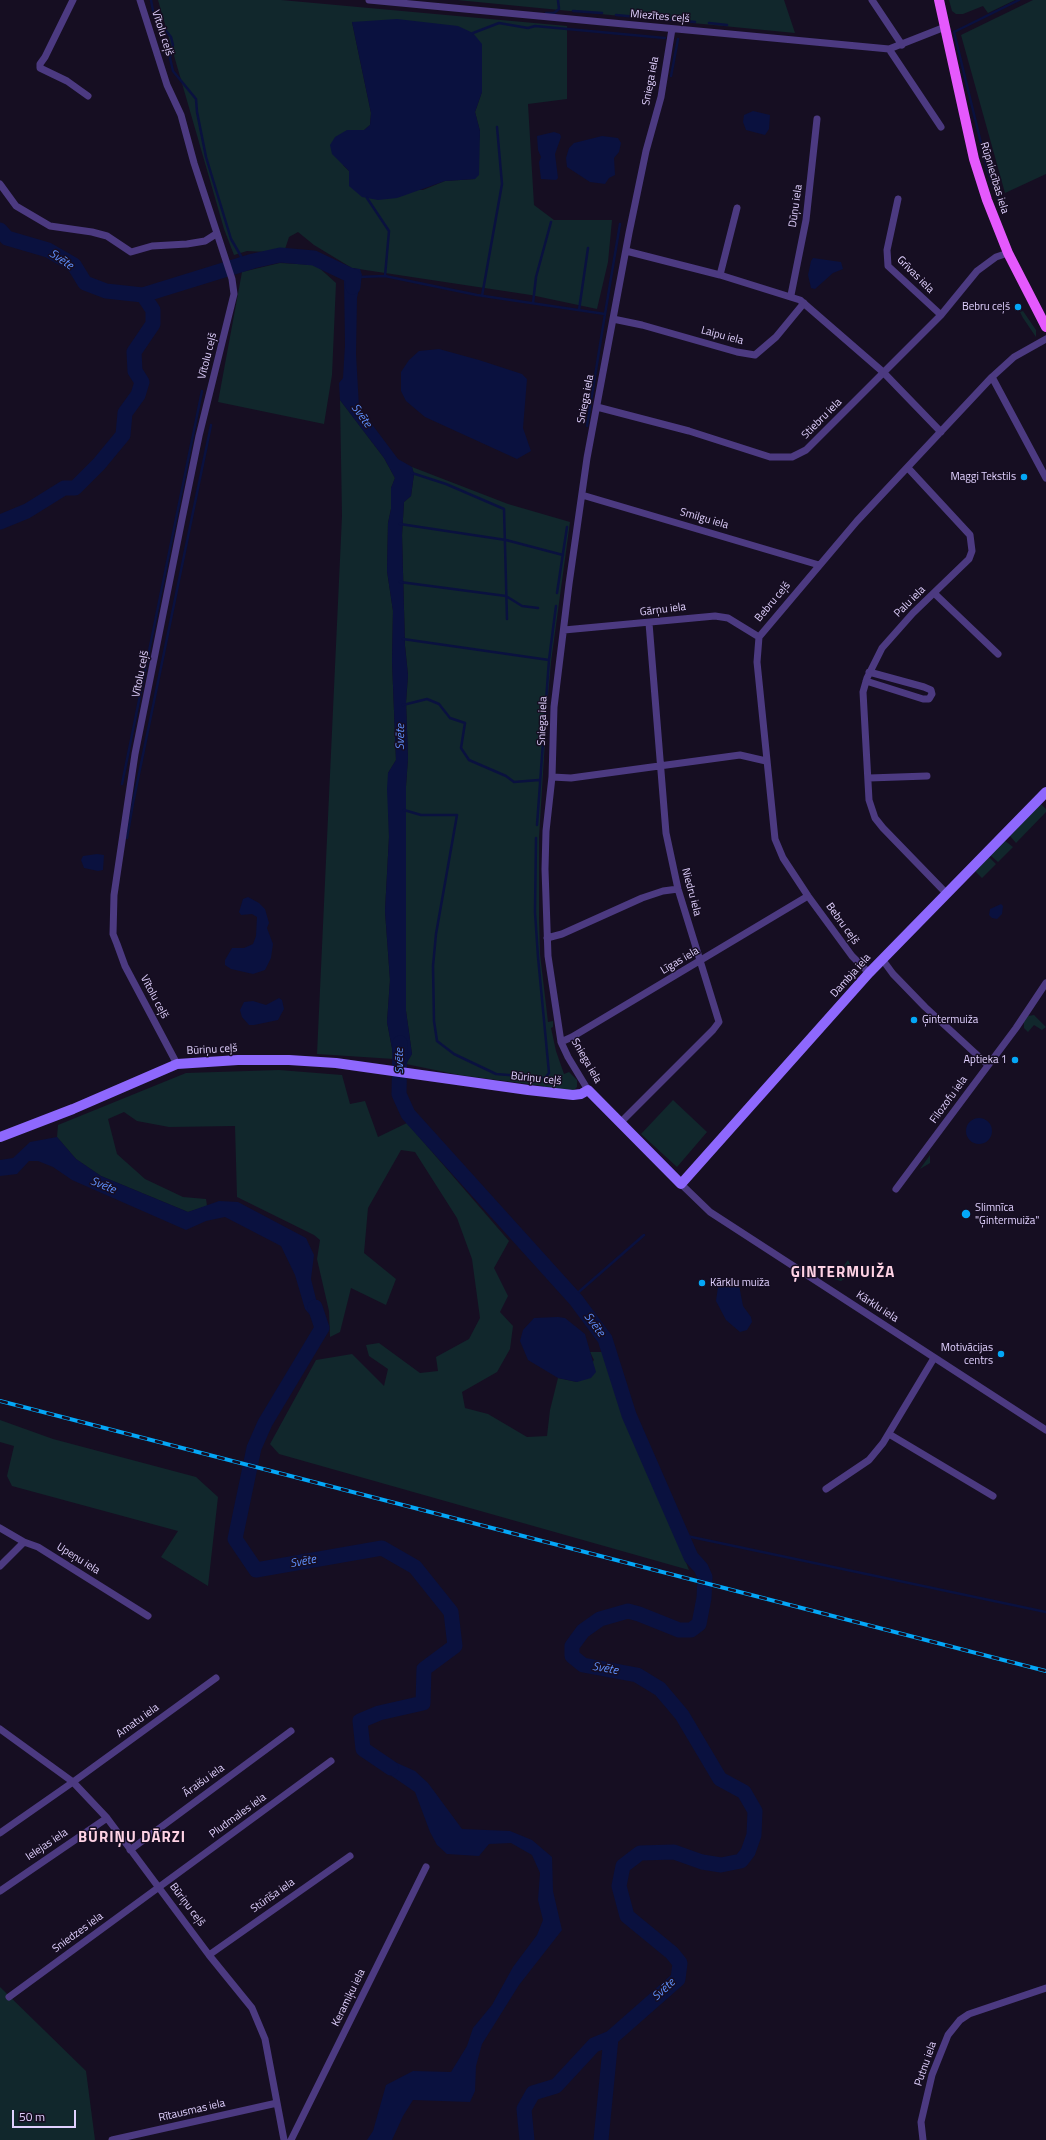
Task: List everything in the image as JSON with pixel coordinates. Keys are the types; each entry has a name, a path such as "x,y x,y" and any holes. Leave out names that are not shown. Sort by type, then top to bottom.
{"main road":[{"name":"Rūpniecības iela","path":"939,0 974,160 987,200 1008,253 1046,327"}],"street":[{"path":"73,0 45,57 40,64 40,68 67,81 88,96"},
{"name":"Vītolu ceļš","path":"140,0 167,85 181,115 216,234 232,279 234,294 201,430 184,511 136,754 114,895 113,934 125,966 177,1064"},
{"name":"Miezītes ceļš","path":"368,0 889,49 945,27"},
{"path":"872,0 902,45"},
{"name":"Sniega iela","path":"672,29 661,97 646,151 626,251 582,494 554,706 552,777 546,831 545,869 547,938 560,1042 588,1090 681,1184"},
{"path":"889,49 941,127"},
{"name":"Dūņu iela","path":"791,295 806,220 817,119"},
{"path":"0,184 16,206 50,226 92,232 107,236 131,252 152,246 187,244 205,241 216,234"},
{"name":"Grīvas iela","path":"898,199 887,250 888,266 941,315"},
{"path":"720,275 737,208"},
{"path":"626,251 791,295 804,303 884,372 941,432"},
{"name":"Stiebru iela","path":"597,407 689,431 770,457 792,458 806,450 941,315 977,271 996,257 1008,253"},
{"name":"Laipu iela","path":"613,319 642,324 737,352 755,355 776,337 804,303"},
{"name":"Bebru ceļš","path":"869,973 852,956 808,896 782,858 775,839 757,662 759,637 857,522 992,377 1014,357 1046,339"},
{"path":"992,377 1046,478"},
{"name":"Palu iela","path":"908,468 970,535 972,542 969,559 913,613 882,648 866,681 863,692 869,778 869,800 875,818 947,894"},
{"name":"Smilgu iela","path":"582,494 819,565"},
{"path":"934,593 998,654"},
{"name":"Gārņu iela","path":"564,630 715,616 728,618 759,637"},
{"name":"Niedru iela","path":"620,1124 713,1030 719,1022 699,963 678,889 666,833 649,623"},
{"path":"866,681 923,699 929,699 932,694 931,690 924,687 870,672"},
{"path":"552,777 571,778 740,755 766,761"},
{"path":"869,778 927,776"},
{"name":"Dambja iela","path":"681,1184 882,959 1046,792"},
{"path":"547,938 562,934 642,898 663,891 678,889"},
{"name":"Līgas iela","path":"560,1042 572,1037 699,963 808,896"},
{"path":"882,959 893,974 988,1065"},
{"name":"Filozofu iela","path":"896,1190 1046,983"},
{"name":"Būriņu ceļš","path":"0,1137 80,1106 177,1064 206,1061 289,1060 336,1063 573,1095 581,1094 588,1090"},
{"name":"Kārklu iela","path":"681,1184 710,1212 1046,1430"},
{"path":"826,1489 869,1460 889,1434 934,1358"},
{"path":"889,1434 993,1496"},
{"name":"Upeņu iela","path":"0,1528 24,1542 38,1546 148,1616"},
{"path":"0,1566 24,1542"},
{"name":"Amatu iela","path":"0,1832 73,1782 216,1678"},
{"name":"Būriņu ceļš","path":"0,1729 73,1782 107,1818 209,1955 252,2008 265,2039 284,2140"},
{"name":"Āraišu iela","path":"130,1850 291,1731"},
{"name":"Pludmales iela","path":"159,1888 331,1761"},
{"name":"Ielejas iela","path":"0,1891 107,1818"},
{"name":"Stūrīša iela","path":"209,1955 350,1856"},
{"name":"Keramiķu iela","path":"291,2140 426,1867"},
{"name":"Sniedzes iela","path":"9,1997 159,1888"},
{"name":"Putnu iela","path":"923,2140 921,2122 932,2075 948,2035 960,2020 969,2014 1046,1988"},
{"name":"Rītausmas iela","path":"112,2140 277,2103"}],"green space":[{"path":"158,0 281,0 567,26 567,99 528,104 534,205 554,220 612,220 608,262 597,309 531,295 352,268 314,245 298,232 289,237 285,249 267,252 247,251 234,255 224,229","holes":["352,22 482,92 475,112 480,131 475,179 445,181 423,190 349,186 349,171 343,165 347,130 364,130 370,125 371,113"]},
{"path":"457,0 784,0 795,33"},
{"path":"949,0 1015,0 988,13 983,6 963,14 956,14 952,11"},
{"path":"1033,0 1046,0 1046,174 1005,193 961,35"},
{"path":"280,263 316,265 336,283 332,375 324,424 218,402 242,272"},
{"path":"1023,311 1036,330 1036,337 1020,312"},
{"path":"340,400 384,458 395,478 391,488 391,509 388,523 387,571 393,611 392,661 396,760 388,773 389,837 385,911 390,980 387,1022 394,1059 317,1054 342,516"},
{"path":"412,467 508,504 570,522 551,662 547,708 539,838 539,917 540,954 548,1022 553,1021 553,1027 551,1028 556,1051 564,1074 569,1072 577,1080 577,1087 574,1090 543,1088 544,1086 459,1075 406,1064 412,1054 406,1011 406,786 408,758 406,702 408,675 405,646 402,535 404,502 411,496 414,474"},
{"path":"1040,803 1046,809 1046,812 1016,843 1010,836"},
{"path":"1004,840 1013,847 998,862 990,855"},
{"path":"989,857 996,864 982,878 975,871"},
{"path":"1034,1015 1046,1027 1042,1030 1034,1025 1028,1032 1024,1028 1024,1022 1028,1016"},
{"path":"279,1070 342,1075 350,1104 365,1101 378,1137 407,1123 509,1241 494,1268 508,1296 500,1312 513,1326 510,1349 497,1372 462,1392 465,1408 488,1414 527,1437 547,1436 550,1410 558,1378 577,1382 594,1360 590,1352 603,1352 614,1385 689,1570 279,1454 270,1444 316,1360 352,1354 384,1386 388,1369 369,1356 366,1345 379,1343 420,1373 438,1371 436,1357 469,1339 480,1318 472,1259 457,1218 415,1152 401,1150 368,1208 364,1253 396,1279 386,1305 351,1288 340,1332 330,1337 329,1311 317,1259 320,1240 314,1235 237,1197 235,1126 169,1127 137,1121 124,1112 108,1119 117,1154 145,1179 183,1197 206,1199 207,1206 188,1212 101,1176 76,1159 57,1137 58,1125 186,1073"},
{"path":"673,1100 707,1132 677,1167 641,1134"},
{"path":"930,1155 930,1163 920,1169"},
{"path":"848,1260 852,1268 849,1276 841,1281 834,1279"},
{"path":"0,1420 53,1439 196,1477 218,1497 208,1586 161,1557 178,1531 12,1486 7,1476 14,1446 0,1442"},
{"path":"0,1987 86,2071 95,2140 0,2140"}],"water":[{"path":"397,19 458,26 473,33 482,44 482,92 475,112 480,131 479,175 475,179 445,181 397,198 378,200 362,197 349,186 349,171 332,154 330,145 335,137 347,130 364,130 370,125 371,113 352,22"},
{"path":"753,111 770,115 769,129 765,135 746,130 743,122 744,115"},
{"path":"554,132 560,134 561,137 555,154 558,178 556,180 541,179 539,162 541,157 538,150 537,136"},
{"path":"602,136 618,138 621,143 619,152 614,158 615,175 609,178 605,184 590,182 567,167 566,158 569,148 574,143"},
{"path":"813,258 841,262 843,269 833,273 815,289 811,288 808,275"},
{"path":"352,268 360,269 362,275 357,298 356,354 359,407 398,459 412,467 414,474 411,496 404,502 402,535 405,646 408,675 406,702 408,758 406,786 406,1011 412,1054 406,1064 397,1063 394,1059 387,1022 390,980 385,911 389,837 387,789 388,773 396,760 392,661 393,611 387,571 388,523 391,509 391,488 395,478 384,458 340,400 339,383 343,378 345,345 344,276 346,271"},
{"path":"439,349 522,374 527,379 523,428 531,451 517,459 425,417 406,401 401,391 401,372 409,360 419,351"},
{"path":"97,854 104,855 103,870 98,871 84,868 81,860 83,856"},
{"path":"248,897 259,903 265,909 269,923 267,928 273,944 271,958 265,970 253,974 231,969 225,965 225,960 232,948 244,948 253,944 256,936 257,917 252,914 241,915 239,912 243,899"},
{"path":"1001,904 1003,906 1002,914 997,919 992,918 989,915 990,909"},
{"path":"279,998 282,1000 284,1009 278,1020 249,1025 242,1017 240,1010 244,1002 253,1001 266,1005"},
{"path":"979,1118 988,1122 992,1131 988,1140 979,1144 970,1140 966,1131 970,1122"},
{"path":"57,1137 76,1159 101,1176 188,1212 219,1201 238,1202 306,1238 314,1255 311,1279 322,1323 321,1328 305,1309 295,1275 281,1246 225,1217 206,1221 186,1230 72,1180 53,1167 38,1161 29,1161 17,1174 0,1176 0,1160 13,1158 30,1142"},
{"path":"727,1279 739,1285 743,1306 751,1317 752,1322 747,1330 740,1332 726,1320 716,1301 718,1287"},
{"path":"534,1318 565,1318 585,1334 596,1372 591,1378 577,1382 558,1378 528,1360 520,1341 523,1330"},
{"path":"377,1754 415,1771 428,1783 462,1829 510,1831 532,1840 552,1857 553,1891 562,1930 519,1985 482,2044 476,2066 475,2091 470,2102 413,2100 403,2116 392,2140 367,2140 373,2131 386,2085 413,2071 451,2072 467,2046 473,2028 492,2005 513,1967 537,1935 543,1920 538,1900 540,1873 532,1855 511,1843 489,1844 479,1856 447,1854 437,1845 430,1832 415,1792 370,1761"}],"waterway":[{"path":"151,0 154,16 171,37 173,45 170,58 173,71 196,99 197,112 206,157 231,239 245,263"},
{"path":"546,13 554,13 559,9 558,0"},
{"path":"998,198 988,172 954,32 1019,0"},
{"path":"573,11 602,13"},
{"path":"616,15 648,18"},
{"path":"662,19 695,22"},
{"path":"473,33 499,23 528,28 535,26 665,38"},
{"path":"709,23 727,25"},
{"path":"671,76 678,39"},
{"path":"482,296 502,184 497,127"},
{"path":"367,198 389,231 385,276"},
{"path":"533,303 536,277 551,222"},
{"path":"605,314 620,224"},
{"name":"Svēte","path":"0,230 7,238 48,250 74,265 85,283 106,291 143,295 153,310 153,324 134,352 135,371 142,382 138,395 125,413 123,435 99,464 75,488 64,488 27,511 0,522"},
{"path":"579,310 588,248"},
{"path":"143,295 253,261 280,255 314,258 354,277 353,287"},
{"path":"359,277 385,276 477,295 605,314 587,426"},
{"path":"122,784 202,391"},
{"path":"127,838 211,425"},
{"path":"412,473 446,484 504,509 507,619"},
{"path":"400,524 506,540 563,555"},
{"path":"557,593 567,527"},
{"path":"400,582 506,596 522,606 538,608"},
{"path":"537,825 549,660 556,606"},
{"path":"403,639 549,660"},
{"path":"403,705 427,699 439,704 450,718 465,723 461,748 469,760 506,776 514,782 539,780"},
{"path":"404,810 421,815 457,815 436,934 433,966 434,1021 437,1041 454,1054 496,1074 545,1078 549,1073 535,912 536,838"},
{"name":"Svēte","path":"400,1043 399,1094 408,1114 576,1300 605,1339 629,1415 691,1557 701,1568 705,1577 704,1598 699,1624 691,1630 679,1630 628,1611 600,1619 583,1631 572,1646 572,1656 583,1665 637,1675 660,1689 682,1715 720,1779 744,1792 755,1811 754,1835 748,1852 741,1861 721,1865 702,1862 674,1852 640,1853 623,1866 619,1886 627,1916 672,1953 680,1963 678,1979 611,2038 601,2140"},
{"path":"573,1297 644,1235"},
{"name":"Svēte","path":"315,1307 322,1328 265,1423 254,1448 235,1539 256,1570 382,1548 415,1567 451,1612 455,1646 424,1669 423,1703 379,1713 360,1721 363,1749 391,1768"},
{"path":"682,1535 1046,1612"},
{"name":"Svēte","path":"527,2140 524,2109 533,2093 556,2086 594,2045 611,2038"}],"railway":[{"path":"0,1401 1046,1671"}],"place":[{"name":"Bebru ceļš","path":"1018,307"},
{"name":"Maggi Tekstils","path":"1024,477"},
{"name":"Ģintermuiža","path":"914,1020"},
{"name":"Aptieka 1","path":"1015,1060"},
{"name":"Slimnīca \"Ģintermuiža\"","path":"966,1214"},
{"name":"Kārklu muiža","path":"702,1283"},
{"name":"Motivācijas centrs","path":"1001,1354"}],"district":[{"name":"ĢINTERMUIŽA","path":"843,1273"},
{"name":"BŪRIŅU DĀRZI","path":"132,1838"}]}
